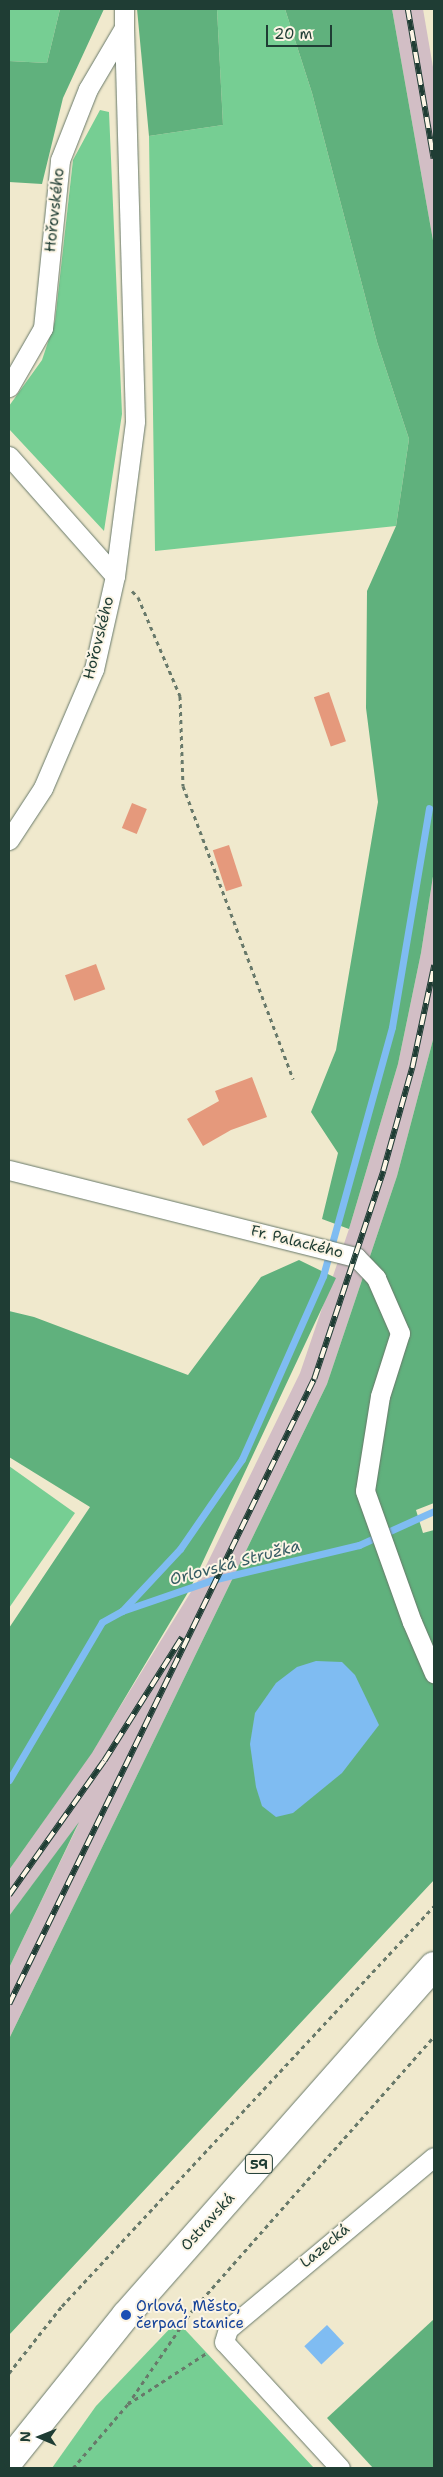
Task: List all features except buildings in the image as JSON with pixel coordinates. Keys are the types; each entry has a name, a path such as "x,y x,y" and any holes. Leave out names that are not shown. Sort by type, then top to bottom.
{"main road":[{"name":"Ostravská","path":"9,2461 126,2315 434,1966"}],"street":[{"path":"115,576 135,421 124,9"},
{"name":"Hořovského","path":"9,387 43,328 60,160 88,89 124,28"},
{"name":"Hořovského","path":"9,456 115,576 94,669 43,788 9,840"},
{"name":"Fr. Palackého","path":"9,1170 356,1257 376,1278 400,1333 380,1396 365,1491 412,1622 434,1673"},
{"name":"Lazecká","path":"224,2342 228,2329 434,2157"},
{"path":"224,2342 340,2468"}],"path":[{"path":"115,576 138,597 180,696 182,786 293,1079"},
{"path":"9,2373 62,2306 434,1906"},
{"path":"73,2468 128,2404 191,2312 434,2036"},
{"path":"128,2404 224,2342"}],"shaded area":[{"path":"392,9 423,9 434,73 434,246"},
{"path":"434,870 434,1036 397,1176 327,1384 9,2039 9,1968 78,1825 9,1916 9,1870 92,1752 202,1574 300,1373 349,1229 398,1064 421,953"}],"green space":[{"path":"9,9 60,9 47,63 9,61"},
{"path":"60,9 104,9 63,98 42,184 9,182 9,61 47,63"},
{"path":"137,9 217,9 223,125 149,136"},
{"path":"217,9 285,9 312,93 377,342 409,439 396,526 155,551 149,136 223,125"},
{"path":"285,9 392,9 434,246 434,870 421,953 398,1064 349,1229 322,1219 338,1153 311,1112 336,1050 378,802 366,708 367,591 396,526 409,439 377,342 312,93"},
{"path":"100,110 109,112 122,414 104,531 9,429 9,406 42,360 55,321 73,160"},
{"path":"434,1036 434,1503 416,1510 423,1533 434,1530 434,1880 9,2335 9,2039 327,1384 397,1176"},
{"path":"299,1260 336,1278 190,1589 92,1753 9,1870 9,1628 90,1507 9,1457 9,1311 34,1317 188,1375 261,1277"},
{"path":"9,1466 75,1513 9,1608"},
{"path":"79,1822 9,1968 9,1916"},
{"path":"434,2319 434,2468 373,2468 327,2418"},
{"path":"177,2321 314,2468 52,2468 96,2406"}],"water":[{"path":"316,1661 342,1662 355,1675 379,1725 342,1773 293,1813 276,1817 262,1806 256,1787 250,1744 255,1713 276,1683 297,1667"},
{"path":"327,2325 344,2343 321,2364 304,2346"}],"waterway":[{"path":"122,1611 180,1549 242,1459 323,1276 392,1027 429,808"},
{"name":"Orlovská Stružka","path":"9,1780 102,1622 122,1611 212,1580 359,1545 434,1511"}],"railway":[{"path":"408,9 434,159"},
{"path":"9,2004 314,1379 383,1171 412,1068 434,965"},
{"path":"9,1895 104,1761 182,1637"}],"place":[{"name":"Orlová, Město, čerpací stanice","path":"126,2315"}]}
